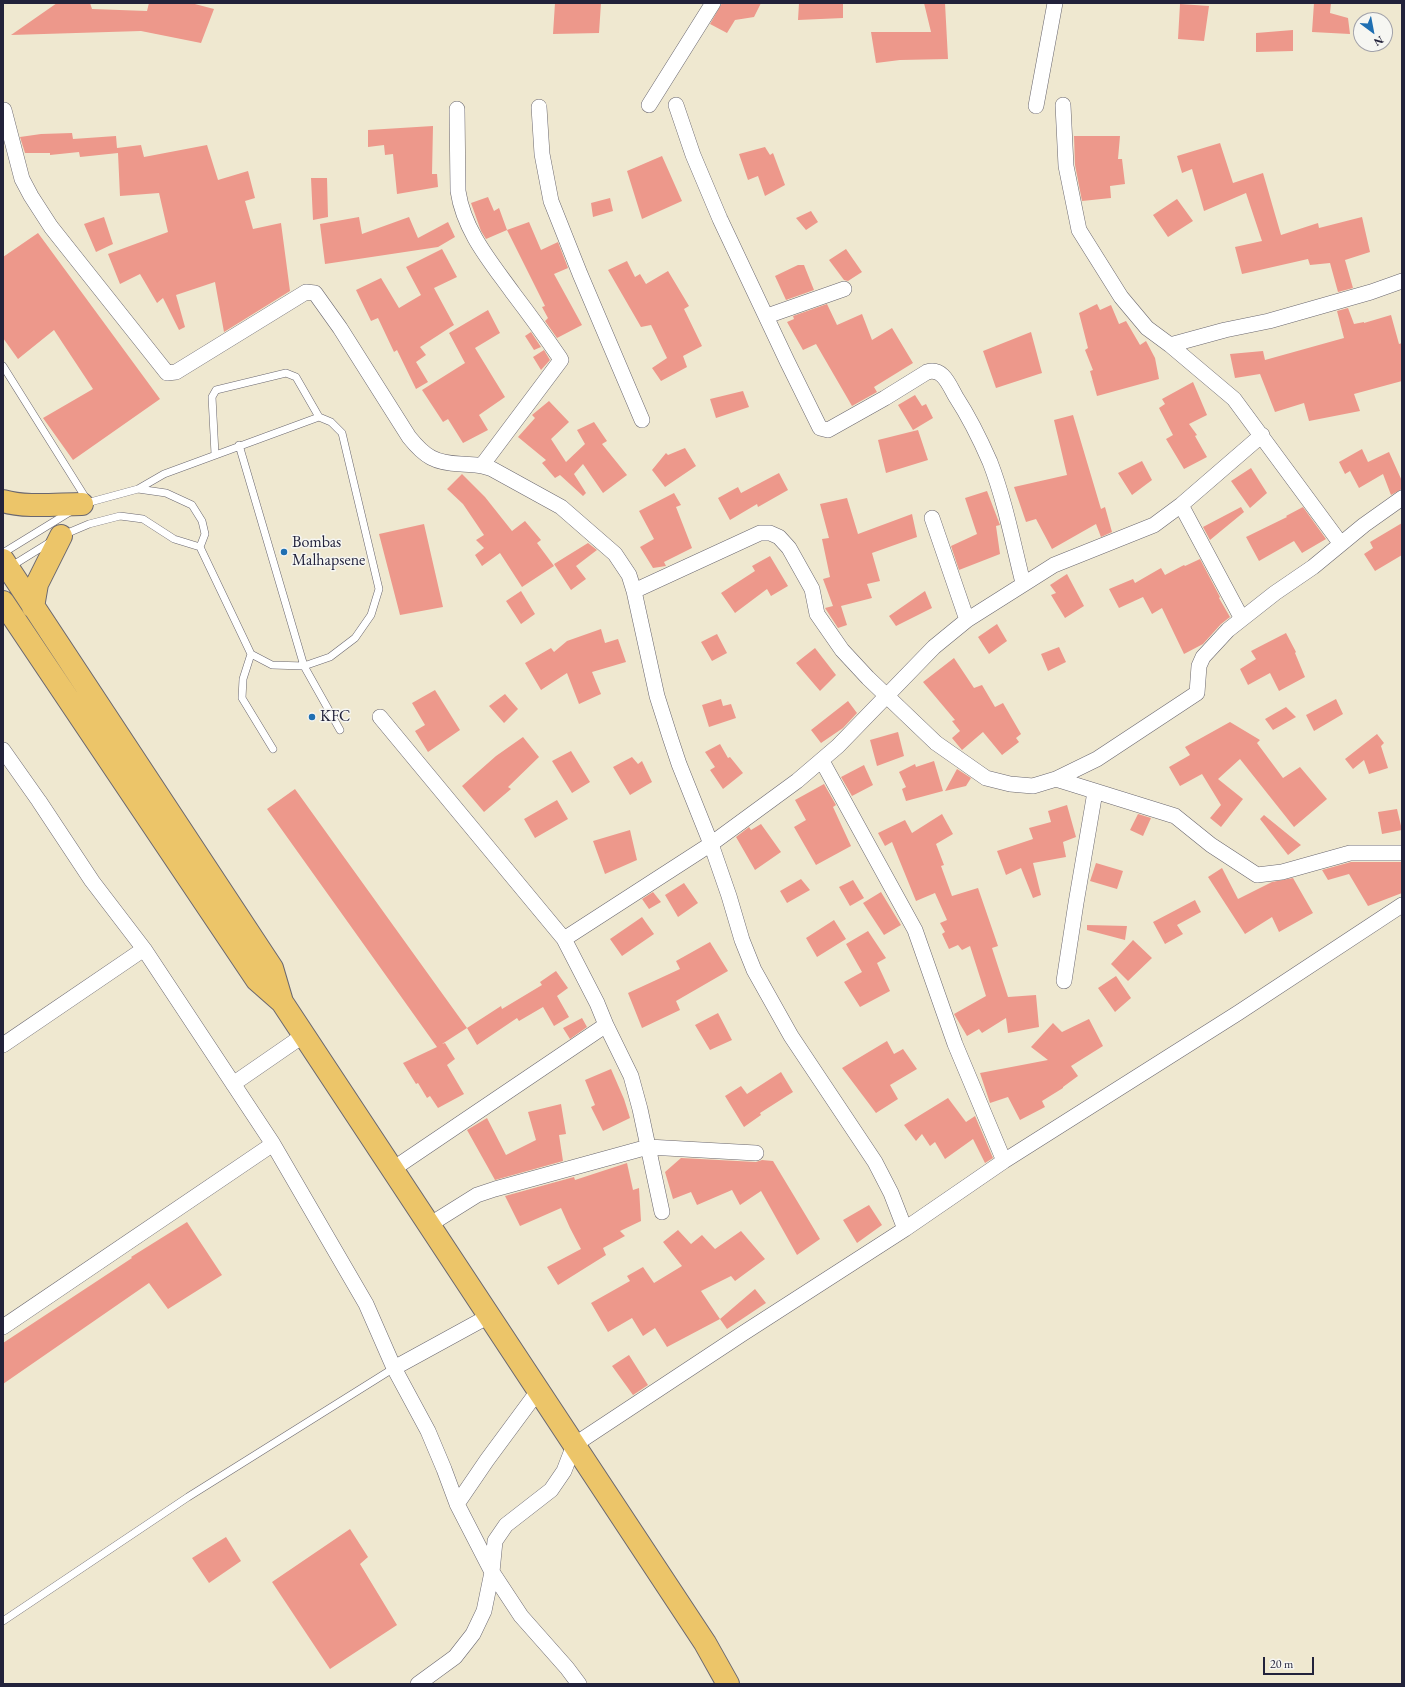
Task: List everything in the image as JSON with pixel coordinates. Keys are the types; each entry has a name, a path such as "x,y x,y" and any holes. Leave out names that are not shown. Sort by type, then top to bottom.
{"highway":[{"path":"3,501 10,503 32,504 85,503"},
{"path":"33,607 37,584 61,536"},
{"path":"4,563 272,968 282,1002"},
{"path":"3,602 257,980 282,1002 705,1643 728,1684"},
{"path":"705,1643 741,1684"}],"street":[{"path":"649,105 713,3"},
{"path":"1036,106 1055,3"},
{"path":"1063,104 1066,166 1079,230 1121,297 1147,328 1170,345 1234,399 1342,544"},
{"path":"676,105 693,155 720,219 818,424 824,430 828,430 885,398 927,372 933,370 942,374 969,417 990,463 1002,501 1023,583"},
{"path":"539,107 542,154 551,200 580,274 642,420"},
{"path":"457,109 458,191 460,205 480,249 561,360 483,464"},
{"path":"4,110 22,179 31,196 51,227 166,372 176,372 306,292 315,293 323,302 409,437 420,451 433,460 460,464 483,464 561,508 615,554 628,575 634,591 657,696 679,764 711,844 742,940 754,970 791,1036 875,1162 891,1193 904,1229"},
{"path":"1170,345 1225,330 1276,319 1371,292 1402,281"},
{"path":"767,316 844,289"},
{"path":"564,939 711,844 822,761 934,647 967,620 1023,583 1054,565 1154,525 1181,505 1262,435"},
{"path":"634,591 760,533 770,533 779,537 789,548 812,589 817,614 826,629 862,672 936,743 986,778 1010,784 1033,786 1056,779 1097,759 1197,693 1199,666 1203,657 1228,630 1402,498"},
{"path":"1181,505 1242,619"},
{"path":"932,518 967,620"},
{"path":"380,718 564,939 598,1003 606,1025 631,1076 662,1212"},
{"path":"3,750 92,881 144,949 273,1144 366,1304 394,1368 428,1431 457,1504 492,1572 521,1616 567,1668 579,1684"},
{"path":"822,761 915,930 955,1044 1004,1161"},
{"path":"1056,779 1175,816 1212,845 1257,876 1282,872 1350,853 1402,853"},
{"path":"1064,981 1095,792"},
{"path":"418,1684 455,1657 473,1634 484,1611 492,1572 495,1541 506,1525 551,1490 564,1470 574,1445 904,1229 1004,1161 1238,1013 1402,905"},
{"path":"3,1045 144,949"},
{"path":"392,1169 606,1025"},
{"path":"233,1084 304,1036"},
{"path":"3,1327 273,1144"},
{"path":"429,1225 477,1195 495,1188 648,1147 756,1153"},
{"path":"394,1368 489,1316"},
{"path":"457,1504 538,1390"}],"lane":[{"path":"3,366 85,503"},
{"path":"138,489 166,493 192,505 202,521 205,534 200,547 250,654 272,665 304,666 330,657 355,638 371,614 379,589 342,433 331,422 319,416 296,377 286,373 216,390 212,397 215,454"},
{"path":"4,563 85,503 138,489 164,474 319,416"},
{"path":"239,445 304,666 340,730"},
{"path":"4,563 89,524 120,516 143,519 174,539 200,547"},
{"path":"250,654 243,679 242,698 273,749"},
{"path":"3,1621 188,1498 394,1368"}],"building":[{"path":"57,3 90,3 92,9 147,11 149,3 191,3 214,9 201,43 141,31 11,35"},
{"path":"555,3 601,3 599,33 553,34"},
{"path":"722,3 761,3 754,17 735,20 727,33 710,24"},
{"path":"799,3 843,3 843,18 798,20"},
{"path":"924,3 945,3 948,59 900,60 876,63 871,32 931,32"},
{"path":"1314,3 1331,3 1330,13 1348,18 1350,34 1312,32"},
{"path":"1180,4 1209,6 1204,41 1178,39"},
{"path":"1293,30 1293,51 1256,52 1256,33"},
{"path":"433,126 432,174 437,174 438,187 397,194 393,154 385,155 384,145 368,147 368,130"},
{"path":"72,133 73,139 116,136 117,148 141,145 144,157 207,145 218,180 248,171 255,198 245,201 253,229 281,223 290,291 224,332 215,282 176,295 185,327 179,330 163,298 157,303 140,274 120,284 108,254 168,232 159,193 120,196 118,153 80,157 79,152 50,155 50,153 25,153 20,137 41,134"},
{"path":"1074,136 1120,136 1118,159 1122,159 1125,184 1110,186 1111,198 1082,201 1075,165"},
{"path":"1220,143 1233,183 1263,173 1281,235 1318,223 1319,228 1362,217 1370,252 1345,260 1353,288 1338,292 1330,263 1310,265 1308,259 1242,274 1235,247 1262,241 1246,193 1204,211 1192,169 1182,173 1177,156"},
{"path":"765,147 770,155 773,153 785,185 765,196 758,176 748,180 739,154"},
{"path":"662,156 682,201 642,219 627,171"},
{"path":"311,178 327,178 328,217 313,220"},
{"path":"488,197 494,211 499,208 507,230 486,239 481,231 471,203"},
{"path":"610,198 613,211 593,217 591,203"},
{"path":"1177,199 1193,221 1168,237 1153,215"},
{"path":"811,211 818,222 806,230 796,218"},
{"path":"104,217 113,244 96,252 84,224"},
{"path":"359,217 362,234 409,217 418,238 448,222 455,237 438,247 325,264 320,224"},
{"path":"529,222 541,250 558,242 568,268 554,274 582,325 557,338 545,321 548,318 542,307 545,306 507,230"},
{"path":"38,233 160,399 73,460 43,418 93,389 54,330 18,359 3,338 3,257"},
{"path":"442,249 457,277 434,288 454,325 420,347 426,355 416,362 428,382 416,389 397,350 394,352 378,318 371,321 356,290 381,278 399,308 421,295 406,267"},
{"path":"846,249 862,272 848,281 844,280 829,260"},
{"path":"627,261 635,277 640,274 646,284 668,271 689,306 684,309 702,346 683,356 687,367 661,381 652,368 667,358 651,325 641,327 608,270"},
{"path":"798,265 804,265 814,290 786,300 775,276"},
{"path":"827,304 837,325 862,314 872,340 892,328 913,363 874,387 877,392 852,406 816,344 803,350 787,322 794,319 793,316"},
{"path":"1097,304 1100,310 1111,305 1119,324 1126,321 1140,345 1146,341 1155,358 1159,379 1097,396 1090,371 1093,370 1085,350 1088,348 1079,313"},
{"path":"1348,308 1354,324 1364,323 1391,315 1399,344 1402,343 1402,381 1354,394 1360,411 1309,421 1304,403 1275,412 1260,374 1235,378 1230,354 1263,351 1265,360 1344,338 1337,311"},
{"path":"488,310 500,333 475,348 505,397 479,415 488,430 463,443 448,419 443,422 422,390 465,363 449,333"},
{"path":"531,332 541,347 534,350 525,336"},
{"path":"1031,332 1042,373 996,388 983,351"},
{"path":"544,350 550,360 541,370 533,357"},
{"path":"1193,382 1207,415 1189,424 1197,435 1195,436 1207,457 1184,469 1166,439 1173,435 1159,408 1165,404 1162,399"},
{"path":"743,391 749,407 716,418 710,399"},
{"path":"915,395 922,406 926,404 933,418 913,430 898,405"},
{"path":"549,401 569,422 551,439 566,462 585,444 577,430 594,422 607,441 602,444 627,475 603,493 583,464 574,474 586,493 583,496 560,475 555,478 542,463 546,460 518,437 535,418 532,415"},
{"path":"1073,415 1101,509 1105,507 1112,532 1101,537 1096,524 1052,549 1036,519 1026,522 1014,487 1067,475 1054,420"},
{"path":"918,430 928,460 886,473 878,440"},
{"path":"685,448 696,466 665,487 652,470 666,453 668,455"},
{"path":"1362,449 1368,462 1389,452 1402,481 1402,489 1391,495 1383,474 1359,488 1350,471 1345,474 1339,462"},
{"path":"1142,461 1152,480 1132,495 1118,473"},
{"path":"1251,468 1267,493 1250,508 1231,481"},
{"path":"779,473 788,490 758,507 757,504 730,520 718,498 738,487 741,493"},
{"path":"462,474 485,497 512,531 525,521 541,540 537,543 554,566 522,587 500,553 482,566 475,555 484,548 476,540 484,535 463,504 447,489"},
{"path":"987,491 1000,525 996,526 1000,554 959,570 951,546 977,534 965,498"},
{"path":"674,493 681,505 676,507 692,548 664,562 666,566 653,568 640,547 654,539 639,511"},
{"path":"847,498 858,534 912,514 917,537 872,553 880,581 867,584 872,598 841,606 847,625 838,628 825,608 833,606 823,579 830,577 822,539 829,538 820,504"},
{"path":"1241,507 1244,512 1210,540 1203,527"},
{"path":"1303,507 1326,539 1302,553 1294,541 1259,561 1246,537 1287,517 1286,516"},
{"path":"1402,523 1402,555 1375,571 1364,554 1373,548 1370,542"},
{"path":"424,524 443,607 400,615 379,534"},
{"path":"588,543 597,550 576,566 586,579 571,590 554,564"},
{"path":"770,556 788,586 771,596 767,589 735,613 721,593 755,571 752,566"},
{"path":"1200,559 1230,617 1221,624 1203,644 1184,654 1162,608 1152,614 1143,597 1119,608 1109,589 1133,579 1135,583 1161,568 1165,575"},
{"path":"1067,574 1084,606 1065,618 1051,595 1056,593 1050,585"},
{"path":"521,591 535,614 521,624 506,601"},
{"path":"925,591 932,608 896,626 889,616"},
{"path":"997,624 1007,641 989,654 978,637"},
{"path":"601,629 605,643 618,639 626,662 592,672 601,694 579,704 567,673 541,690 525,663 551,648 554,652 567,641"},
{"path":"1286,633 1296,652 1295,653 1305,677 1279,691 1270,673 1248,685 1240,669 1256,659 1251,651"},
{"path":"717,634 727,653 712,661 701,642"},
{"path":"1059,647 1066,662 1048,671 1041,654"},
{"path":"815,648 836,675 820,691 796,663"},
{"path":"954,658 974,688 982,685 995,707 1003,703 1021,734 1016,738 1019,742 1002,755 983,732 962,750 952,738 960,731 952,721 955,720 923,682"},
{"path":"435,690 460,730 428,752 415,731 425,725 412,703"},
{"path":"505,694 518,709 504,723 489,706"},
{"path":"721,699 723,706 731,704 736,718 709,727 702,705"},
{"path":"1336,699 1343,714 1314,731 1306,715"},
{"path":"848,701 857,713 843,728 821,743 811,730"},
{"path":"1286,707 1296,717 1273,730 1265,719"},
{"path":"1230,722 1260,740 1257,743 1283,778 1300,767 1327,799 1294,827 1240,759 1218,779 1243,799 1221,827 1210,818 1221,805 1202,774 1180,786 1169,767 1190,755 1185,747"},
{"path":"898,732 904,756 877,766 870,740"},
{"path":"1377,734 1384,743 1381,746 1388,768 1369,774 1364,760 1353,769 1345,759"},
{"path":"523,737 539,757 508,787 511,789 484,812 462,786 496,756"},
{"path":"720,744 728,758 730,757 743,773 723,789 710,770 715,767 705,752"},
{"path":"571,751 590,782 572,793 552,761"},
{"path":"632,757 638,764 642,761 652,782 630,795 613,767"},
{"path":"934,761 943,791 906,801 902,789 906,787 899,772 915,764 916,767"},
{"path":"864,765 873,785 852,796 841,777"},
{"path":"957,769 971,778 966,786 945,791"},
{"path":"824,784 836,805 833,807 851,846 816,865 794,827 806,820 795,800"},
{"path":"295,789 467,1028 442,1044 445,1043 455,1059 447,1065 464,1094 438,1108 430,1096 427,1098 418,1083 416,1084 403,1063 437,1047 267,809"},
{"path":"557,800 568,819 535,838 524,819"},
{"path":"1067,805 1076,837 1063,842 1066,857 1033,863 1041,895 1033,898 1021,868 1006,875 997,851 1033,839 1029,828 1051,822 1048,811"},
{"path":"1397,809 1402,830 1382,834 1378,812"},
{"path":"942,814 953,834 936,844 944,865 941,866 952,896 978,888 998,946 992,948 1008,997 1036,995 1039,1027 1008,1033 1006,1018 982,1033 979,1029 967,1036 954,1014 986,996 970,946 962,950 958,945 949,949 942,934 945,932 940,923 947,920 935,893 916,901 892,842 885,846 878,833 905,820 912,833"},
{"path":"1138,814 1151,818 1143,836 1130,830"},
{"path":"1264,815 1301,845 1288,855 1260,819"},
{"path":"761,824 781,852 755,870 736,837 749,827 751,830"},
{"path":"630,830 637,860 605,874 593,841"},
{"path":"1351,862 1402,862 1402,893 1368,906 1349,874 1328,880 1322,870"},
{"path":"1096,863 1123,871 1117,889 1090,881"},
{"path":"1222,868 1238,899 1272,882 1293,878 1313,913 1279,932 1272,917 1245,934 1208,877"},
{"path":"801,879 810,890 787,903 780,891"},
{"path":"853,880 864,898 850,906 839,887"},
{"path":"684,883 698,903 678,917 665,895"},
{"path":"653,892 661,902 649,909 642,899"},
{"path":"881,892 901,925 884,935 863,903"},
{"path":"1195,900 1201,912 1177,925 1183,934 1165,944 1153,922"},
{"path":"642,917 654,934 622,956 610,939"},
{"path":"834,920 846,939 817,957 806,938"},
{"path":"1087,925 1127,926 1125,940 1087,930"},
{"path":"868,931 886,958 877,963 890,991 860,1007 844,982 862,972 846,944"},
{"path":"1133,940 1152,958 1128,981 1111,964"},
{"path":"710,942 728,971 676,1001 680,1010 642,1028 628,993 680,969 676,961"},
{"path":"556,971 568,988 557,996 569,1017 554,1026 543,1007 519,1021 517,1018 477,1045 467,1028 501,1006 502,1009 542,985 540,982"},
{"path":"1116,976 1131,998 1115,1012 1098,988"},
{"path":"718,1013 732,1040 710,1050 695,1025"},
{"path":"582,1018 587,1027 570,1039 563,1028"},
{"path":"1089,1019 1103,1046 1071,1066 1078,1076 1063,1088 1042,1101 1045,1107 1020,1120 1008,1097 990,1103 980,1073 1048,1060 1031,1047 1053,1023 1062,1032"},
{"path":"887,1041 894,1054 903,1049 917,1069 890,1085 898,1099 876,1113 842,1068"},
{"path":"611,1069 624,1099 630,1118 603,1131 591,1107 595,1105 585,1080"},
{"path":"781,1072 793,1092 760,1113 761,1115 744,1127 725,1096 741,1086 747,1094"},
{"path":"948,1098 966,1122 975,1116 993,1158 985,1163 973,1139 945,1159 935,1142 930,1146 922,1134 916,1141 904,1125"},
{"path":"561,1104 566,1134 559,1135 563,1161 495,1180 467,1130 487,1118 506,1155 536,1140 528,1112"},
{"path":"681,1158 756,1162 762,1160 773,1161 820,1239 797,1255 761,1191 740,1205 732,1190 697,1205 691,1192 673,1199 665,1172"},
{"path":"627,1163 633,1190 639,1188 641,1221 620,1231 625,1236 603,1248 606,1255 558,1285 547,1267 581,1249 561,1208 520,1226 505,1196 574,1177 575,1180"},
{"path":"869,1205 882,1225 857,1243 843,1220"},
{"path":"187,1222 222,1275 168,1309 149,1283 3,1384 3,1343 132,1258 131,1257"},
{"path":"678,1230 691,1244 702,1235 715,1249 741,1231 765,1259 735,1281 731,1276 701,1291 720,1319 667,1347 655,1328 643,1336 632,1318 608,1332 591,1303 630,1281 627,1276 643,1267 654,1283 682,1266 663,1242"},
{"path":"755,1289 766,1303 727,1329 720,1319"},
{"path":"629,1355 648,1385 633,1395 612,1366"},
{"path":"350,1529 368,1557 360,1564 397,1625 330,1669 272,1582"},
{"path":"226,1537 241,1561 209,1583 192,1558"}],"place":[{"name":"Bombas Malhapsene","path":"284,552"},
{"name":"KFC","path":"312,717"}]}
